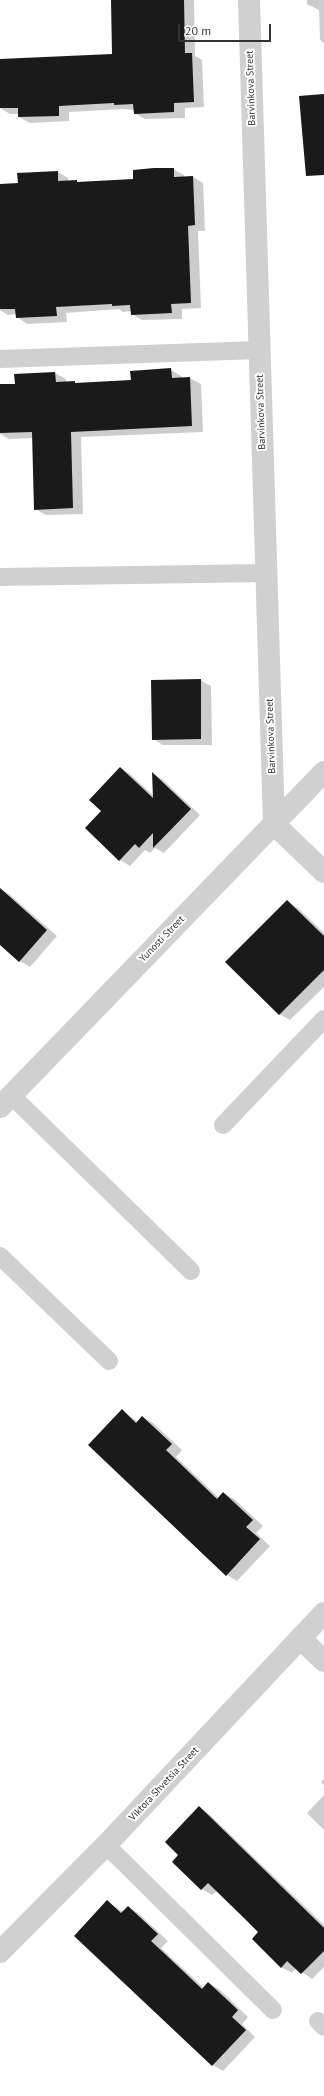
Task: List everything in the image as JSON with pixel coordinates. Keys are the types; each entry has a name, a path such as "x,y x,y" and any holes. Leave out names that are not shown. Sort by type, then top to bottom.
{"street":[{"name":"Barvinkova Street","path":"249,0 274,824"},
{"name":"Yunosti Street","path":"5,1101 324,772"},
{"path":"274,824 324,872"},
{"name":"Viktora Shvetsia Street","path":"0,1952 106,1845 324,1613"},
{"path":"300,1638 324,1661"}],"lane":[{"path":"0,359 259,350"},
{"path":"0,577 266,573"},
{"path":"223,1125 324,1019"},
{"path":"5,1101 191,1271"},
{"path":"0,1256 109,1360"},
{"path":"106,1845 273,2010"}],"building":[{"path":"111,0 184,0 185,53 192,53 194,102 174,103 174,112 134,114 133,104 114,105 114,103 59,106 59,116 18,117 18,108 0,108 0,59 112,54"},
{"path":"324,94 324,175 306,176 299,96"},
{"path":"174,168 174,177 193,176 195,225 188,226 191,303 171,304 172,313 131,315 130,305 112,306 112,304 56,307 57,316 16,318 15,309 0,309 0,184 18,183 17,173 58,171 58,181 77,180 77,182 133,179 133,170"},
{"path":"171,368 172,378 190,377 192,426 71,432 73,508 34,510 32,432 0,433 0,384 15,384 14,374 55,372 56,382 75,381 75,383 131,380 130,371"},
{"path":"201,679 201,739 152,740 151,680"},
{"path":"120,767 153,798 152,772 191,809 153,848 153,833 139,848 135,844 119,861 85,828 101,811 89,800"},
{"path":"0,888 47,930 19,962 0,945"},
{"path":"287,900 324,936 324,970 279,1015 225,962"},
{"path":"122,1409 136,1423 142,1416 172,1444 166,1450 217,1499 223,1492 253,1520 246,1527 260,1539 226,1576 88,1445"},
{"path":"199,1806 324,1928 324,1951 301,1974 287,1961 281,1968 252,1939 258,1932 208,1883 201,1890 172,1862 178,1855 165,1842"},
{"path":"107,1900 121,1913 128,1906 158,1934 151,1941 202,1989 208,1982 238,2010 232,2017 246,2030 212,2066 74,1936"}]}
